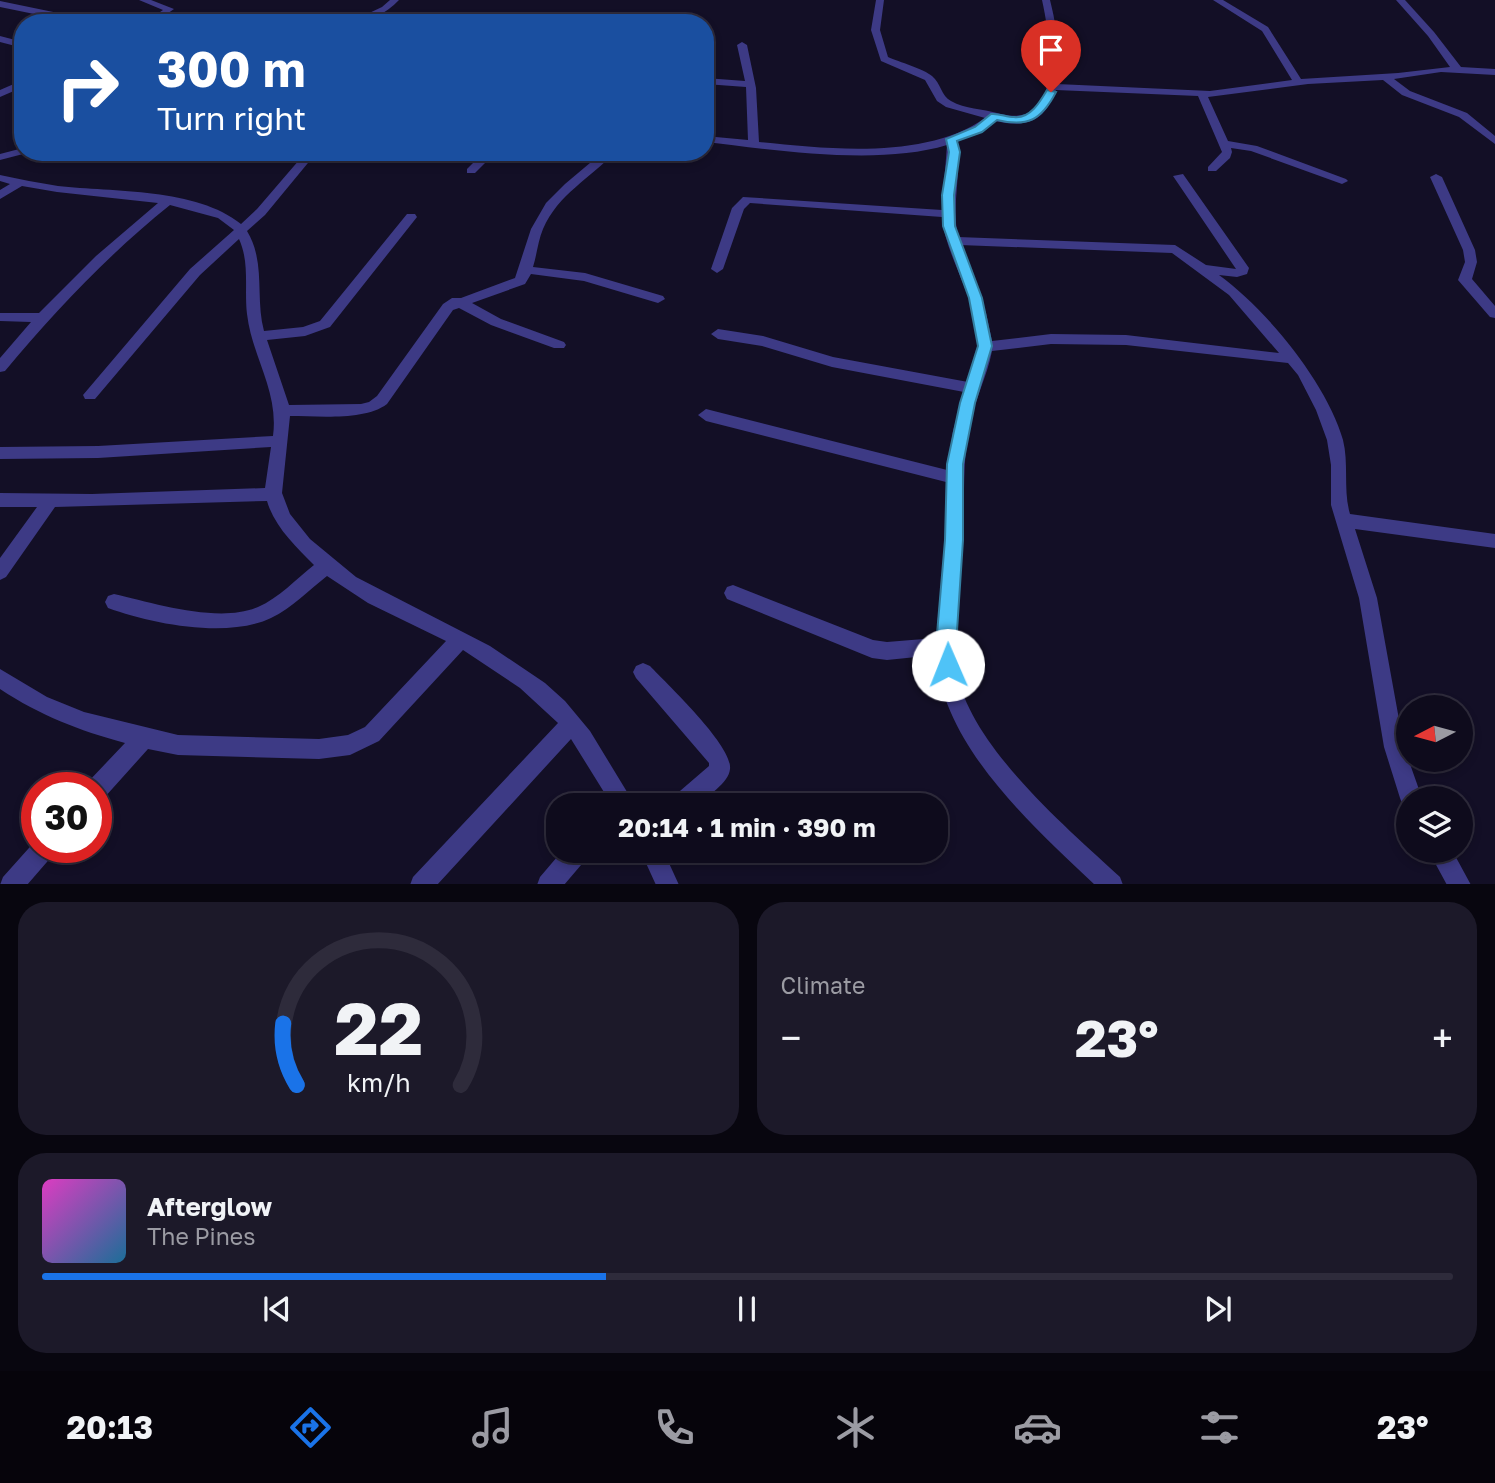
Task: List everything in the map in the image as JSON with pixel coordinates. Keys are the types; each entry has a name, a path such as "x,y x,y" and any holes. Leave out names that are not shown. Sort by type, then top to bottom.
{"street":[{"path":"0,3 10,0"},
{"path":"143,0 170,9 165,14"},
{"path":"373,14 385,9 395,0"},
{"path":"880,0 873,27 874,37 884,59 929,78 941,99 950,105 1016,121 1029,118 1045,103 1052,87 1054,62 1046,0"},
{"path":"1217,0 1265,29 1298,82"},
{"path":"1400,0 1423,24 1457,69"},
{"path":"0,3 51,14"},
{"path":"742,46 750,84 754,143"},
{"path":"1052,87 1202,94 1298,82 1457,69 1495,72"},
{"path":"1384,76 1406,93 1464,115 1495,141"},
{"path":"714,82 750,84"},
{"path":"1202,94 1224,144 1226,156 1212,169"},
{"path":"714,140 873,151 916,147 951,139 979,129 995,116"},
{"path":"951,139 954,160 947,214 953,241 975,298 985,346 961,430 955,478 946,646 949,683 962,716 980,745 1052,828 1112,884"},
{"path":"1224,144 1253,148 1342,181"},
{"path":"90,395 195,272 261,212 304,161"},
{"path":"471,171 482,161"},
{"path":"282,411 342,411 373,407 382,400 403,374 442,313 457,301 520,281 526,270 535,233 546,213 570,184 599,161"},
{"path":"1178,176 1243,268 1237,272 1200,269"},
{"path":"1436,177 1469,250 1471,262 1465,280 1495,314"},
{"path":"0,178 56,188 169,200 216,214 236,225 251,254 253,312 282,411 272,474 272,494 283,517 325,567 346,582 460,640 530,685 571,724 615,793"},
{"path":"0,195 21,182"},
{"path":"717,269 738,208 747,199 947,214"},
{"path":"0,367 122,236 169,200"},
{"path":"260,336 305,331 325,324 411,217"},
{"path":"953,241 1166,247 1182,252 1200,269 1234,292 1304,372 1319,399 1335,440 1339,465 1339,505 1368,598 1394,747 1407,786"},
{"path":"526,270 585,277 658,299"},
{"path":"457,301 496,322 559,345"},
{"path":"0,317 43,318"},
{"path":"718,334 763,341 832,362 972,388"},
{"path":"985,346 1052,339 1126,340 1292,359"},
{"path":"706,415 955,478"},
{"path":"0,453 109,452 279,441"},
{"path":"0,500 272,494"},
{"path":"0,572 51,500"},
{"path":"1343,520 1495,541"},
{"path":"114,602 199,618 230,621 246,619 263,613 325,567"},
{"path":"733,593 872,649 887,651 946,646"},
{"path":"0,678 40,704 72,718 144,737 190,745 319,750 350,745 372,734 460,640"},
{"path":"643,672 711,747 719,760 720,770 694,793"},
{"path":"421,884 571,724"},
{"path":"112,772 144,737"},
{"path":"11,884 30,863"},
{"path":"548,884 567,863"},
{"path":"658,863 668,884"},
{"path":"1447,863 1460,884"}],"route":[{"path":"948,665 946,646 954,540 955,464 967,403 985,346 975,298 949,226 947,208 954,160 951,139 979,129 995,116 1016,121 1029,118 1045,103 1051,92"}]}
